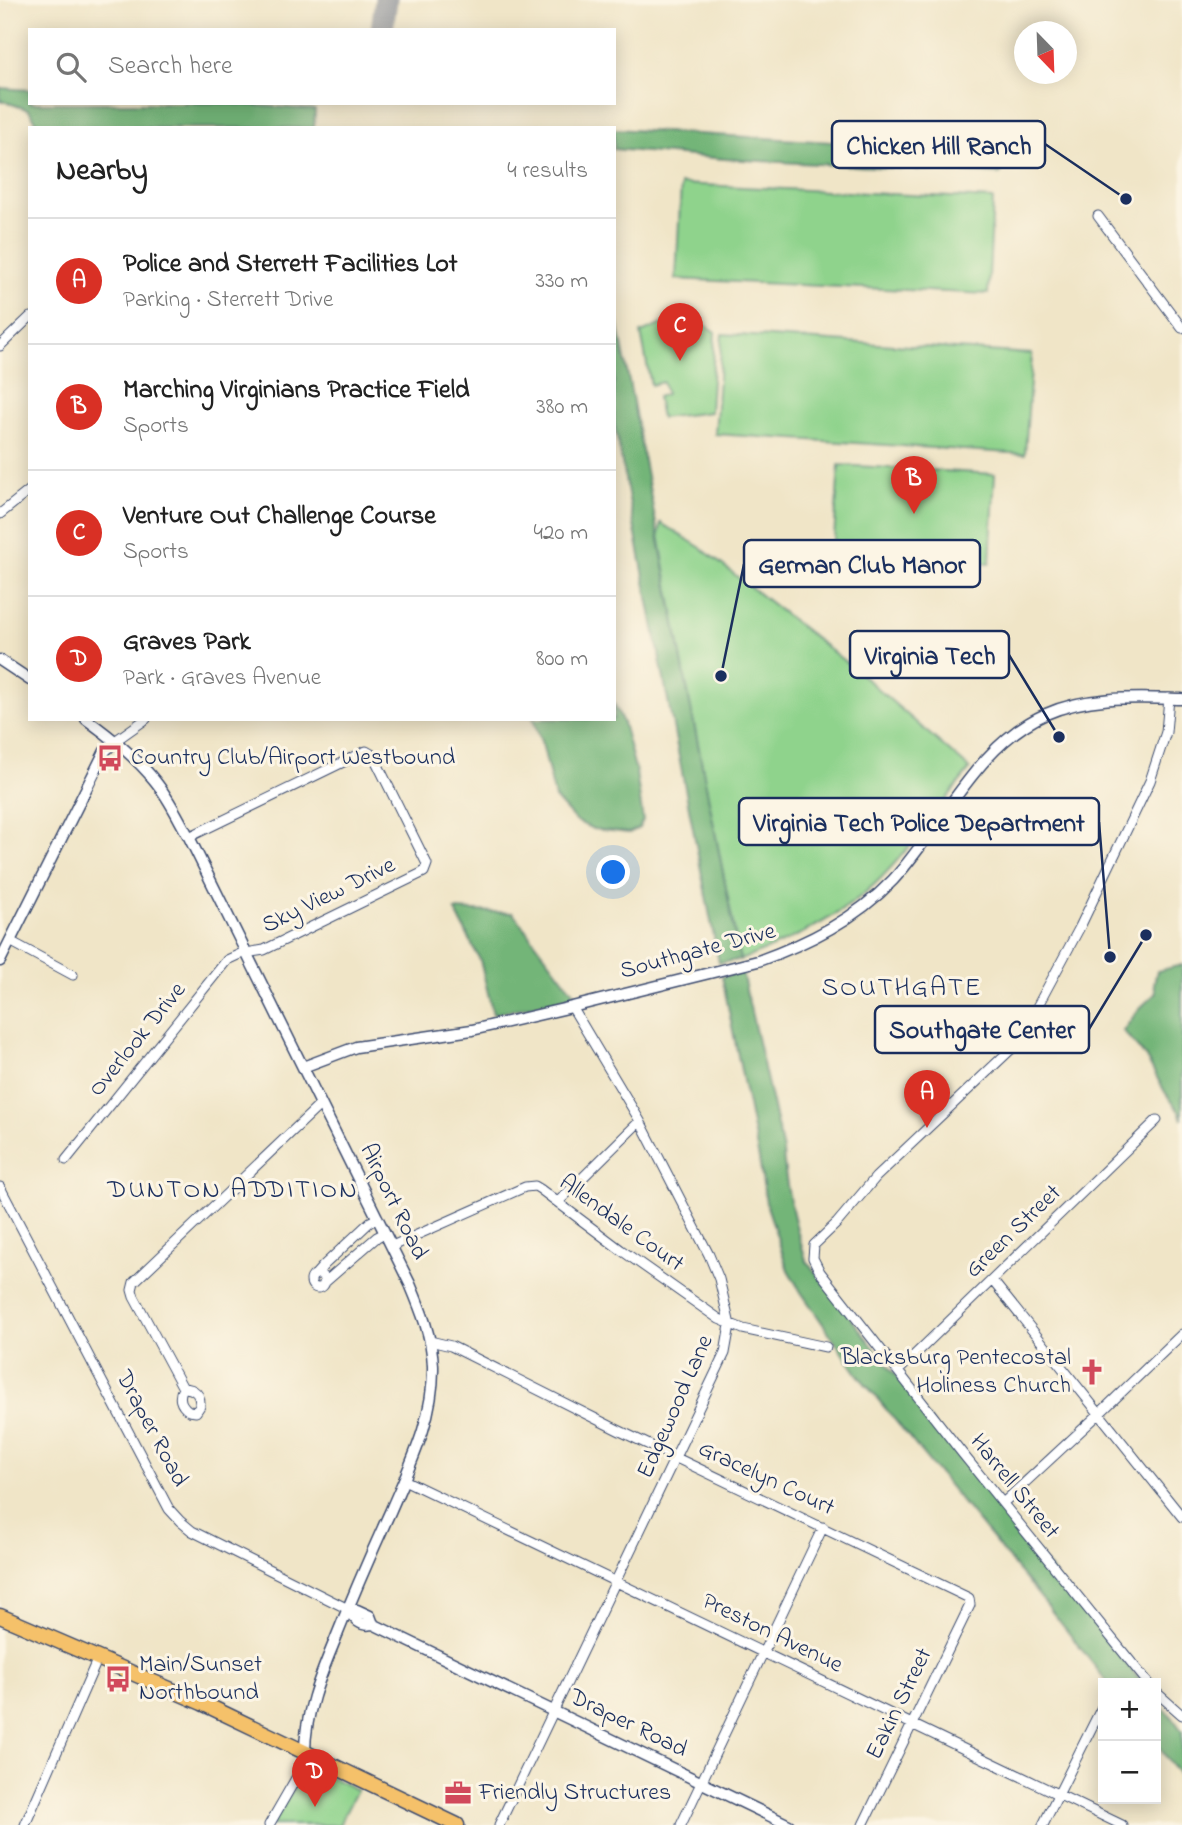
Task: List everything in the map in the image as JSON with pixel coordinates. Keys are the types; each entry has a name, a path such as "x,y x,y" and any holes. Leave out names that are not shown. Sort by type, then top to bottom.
{"main road":[{"path":"0,1616 202,1703 457,1825"}],"street":[{"path":"1098,216 1182,328"},
{"path":"0,346 28,319"},
{"path":"0,514 28,492"},
{"path":"0,660 28,679"},
{"name":"Harrell Street","path":"1144,1678 898,1371 820,1272 813,1258 814,1244 837,1223 876,1177 1025,1036 1150,780 1166,732 1170,698"},
{"name":"Southgate Drive","path":"303,1067 368,1045 460,1032 758,961 817,937 864,906 892,880 977,771 1016,731 1054,710 1074,704 1101,700 1182,698"},
{"name":"Airport Road","path":"89,721 115,741 155,780 189,837 392,1246 420,1308 430,1341 433,1373 429,1411 422,1435 318,1681 305,1733 304,1752"},
{"path":"0,961 105,751 143,721"},
{"name":"Sky View Drive","path":"189,837 361,752 369,752 373,755 427,862 424,872 264,950 246,953"},
{"path":"10,941 73,975"},
{"name":"Overlook Drive","path":"66,1160 227,960 246,953"},
{"name":"Edgewood Lane","path":"499,1825 725,1353 730,1325 719,1279 709,1255 640,1121 572,1007"},
{"path":"183,1388 134,1297 134,1282 321,1104"},
{"name":"Green Street","path":"898,1371 1157,1120"},
{"path":"558,1202 640,1121"},
{"name":"Allendale Court","path":"392,1246 530,1186 540,1189 719,1320 730,1325 826,1347"},
{"name":"Draper Road","path":"0,1187 169,1509 192,1531 348,1609 354,1619 366,1625 373,1623 789,1825"},
{"path":"378,1217 324,1265 312,1278 313,1285 318,1287 324,1283 385,1233"},
{"path":"992,1280 1182,1517"},
{"path":"1003,1503 1182,1334"},
{"name":"Gracelyn Court","path":"430,1341 451,1346 970,1600"},
{"name":"Preston Avenue","path":"404,1480 1122,1825"},
{"path":"681,1825 823,1527"},
{"name":"Eakin Street","path":"863,1825 970,1605 970,1600"},
{"path":"25,1825 98,1658"},
{"path":"1161,1696 1181,1712"},
{"path":"1043,1825 1098,1715"},
{"path":"269,1825 303,1766 304,1752"}],"green space":[{"path":"0,88 28,90 28,105 247,105 315,110 314,126 39,126 29,110 0,100"},
{"path":"616,129 986,151 1003,149 1001,174 725,159 616,149"},
{"path":"681,184 993,199 988,294 676,279"},
{"path":"616,313 740,960 719,963 616,432"},
{"path":"688,313 715,332 710,412 661,418 657,397 666,394 663,382 651,385 641,333"},
{"path":"722,334 1032,354 1025,454 715,434"},
{"path":"839,465 995,474 990,563 833,554"},
{"path":"661,523 701,548 857,671 970,769 902,854 863,894 814,927 740,960 659,535"},
{"path":"616,707 636,772 643,820 639,828 629,833 593,829 576,821 555,798 534,721 616,721"},
{"path":"455,910 513,913 576,996 493,1014 480,960"},
{"path":"1182,965 1182,1120 1145,1056 1123,1031 1139,1009 1156,993 1154,983 1157,971"},
{"path":"742,972 783,1151 791,1206 806,1260 947,1442 1138,1678 1104,1678 858,1375 801,1292 788,1270 766,1203 722,977"},
{"path":"1161,1706 1182,1731 1182,1779 1161,1750"},
{"path":"308,1767 357,1790 339,1825 272,1825 305,1769"}],"taxiway":[{"path":"382,28 386,0"}],"place":[{"name":"Chicken Hill Ranch","path":"1126,199"},
{"name":"Venture Out Challenge Course","path":"680,361"},
{"name":"Marching Virginians Practice Field","path":"914,514"},
{"name":"German Club Manor","path":"721,676"},
{"name":"Virginia Tech","path":"1059,737"},
{"name":"Country Club/Airport Westbound","path":"110,758"},
{"name":"Southgate Center","path":"1146,935"},
{"name":"Virginia Tech Police Department","path":"1110,957"},
{"name":"Police and Sterrett Facilities Lot","path":"927,1128"},
{"name":"Blacksburg Pentecostal Holiness Church","path":"1092,1372"},
{"name":"Main/Sunset Northbound","path":"118,1679"},
{"name":"Friendly Structures","path":"458,1793"},
{"name":"Graves Park","path":"315,1807"}],"district":[{"name":"SOUTHGATE","path":"902,989"},
{"name":"DUNTON ADDITION","path":"233,1191"}]}
